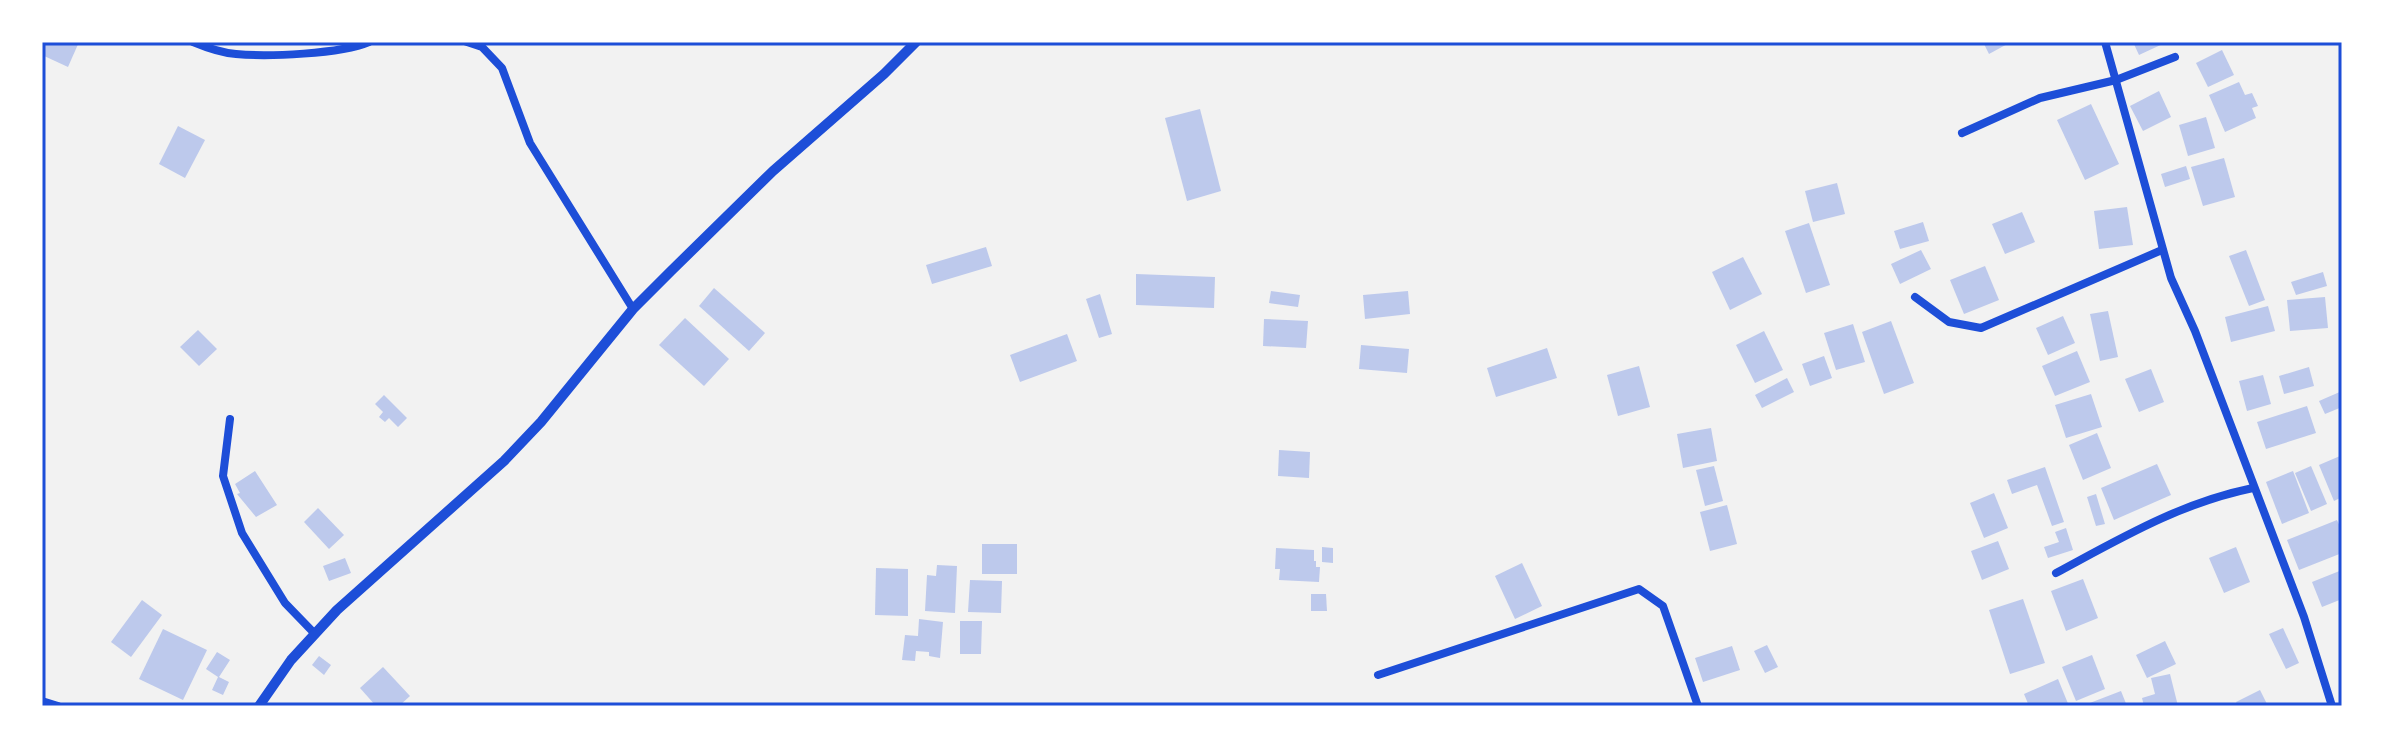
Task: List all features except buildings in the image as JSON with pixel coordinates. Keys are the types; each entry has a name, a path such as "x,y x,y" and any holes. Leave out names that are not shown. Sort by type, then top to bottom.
{"street":[{"path":"193,42 234,54 321,50 369,42"},
{"path":"467,42 482,47 502,68 530,143 633,309"},
{"path":"259,706 291,660 347,600 504,461 541,422 633,309 773,171 916,42"},
{"path":"2105,42 2162,250 2304,617 2332,706"},
{"path":"1962,133 2040,98 2116,80 2175,57"},
{"path":"1915,297 1949,322 1981,328 2162,250"},
{"path":"230,419 223,476 242,533 285,603 315,634"},
{"path":"2056,573 2166,514 2223,494 2253,488"},
{"path":"1378,675 1639,589 1663,606 1698,706"},
{"path":"42,701 58,706"}]}
